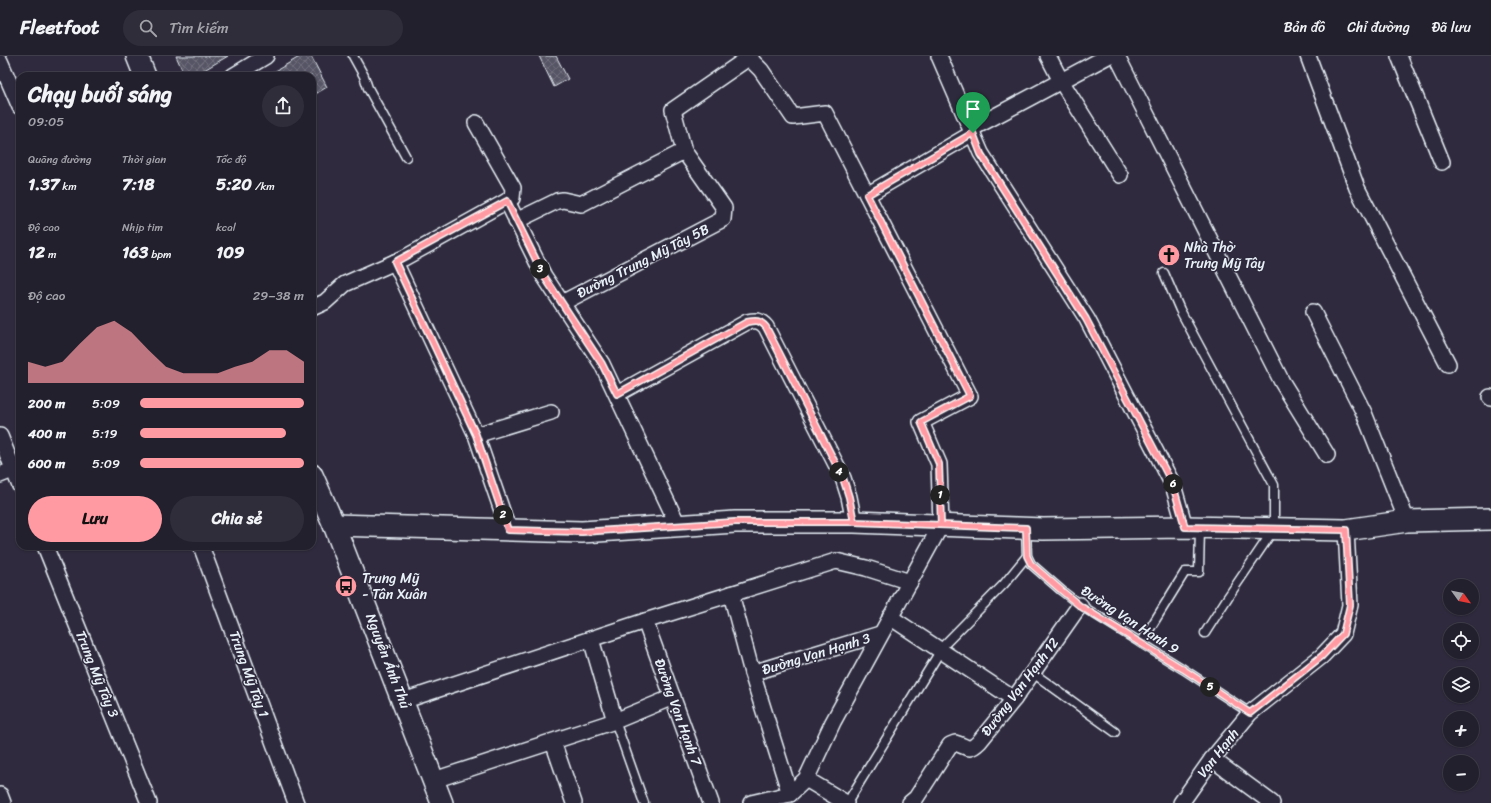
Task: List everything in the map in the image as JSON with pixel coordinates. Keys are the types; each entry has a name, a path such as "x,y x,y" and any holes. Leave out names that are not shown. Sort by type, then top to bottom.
{"street":[{"path":"240,72 266,56"},
{"path":"516,221 556,201 563,200 581,204 684,151 673,110 749,56 761,70 793,117 825,113 970,396 921,422 939,464 941,525 833,722 806,779 790,794 751,803"},
{"path":"939,56 981,154 1086,319 1173,485 1193,527"},
{"path":"1048,56 1061,81 1120,175"},
{"path":"867,195 972,131 1108,56"},
{"path":"1117,56 1282,382 1327,455"},
{"path":"1308,56 1357,188 1448,364"},
{"path":"1399,56 1442,162"},
{"path":"0,60 16,98"},
{"path":"316,306 325,302 345,284 395,262 512,198 513,188 476,123"},
{"name":"Đường Trung Mỹ Tây 5B","path":"562,304 724,220 724,208 684,151"},
{"path":"507,201 544,276 602,364 678,525"},
{"path":"395,262 476,435 508,530"},
{"path":"1313,312 1364,413 1407,521"},
{"path":"617,394 747,322 757,320 762,322 766,327 843,478 849,497 854,522"},
{"path":"476,435 551,412"},
{"path":"0,436 11,471"},
{"name":"Nguyễn Ảnh Thủ","path":"316,484 334,525 404,701 442,803"},
{"path":"334,525 582,532 735,522 854,522 1026,528 1193,527 1346,530 1407,521 1491,519"},
{"name":"Vạn Hạnh","path":"1180,803 1212,759 1250,713 1322,656 1343,634 1350,605 1346,530"},
{"name":"Trung Mỹ Tây 3","path":"47,550 149,803"},
{"name":"Trung Mỹ Tây 1","path":"202,550 296,803"},
{"path":"404,701 645,621 836,561 866,568 910,582"},
{"path":"731,594 752,673 790,794"},
{"name":"Đường Vạn Hạnh 12","path":"916,801 950,745 954,743 968,749 973,748 979,742 1014,699 1080,606"},
{"path":"890,617 1014,699"},
{"name":"Đường Vạn Hạnh 7","path":"645,621 711,803"},
{"name":"Đường Vạn Hạnh 3","path":"752,673 880,634"},
{"path":"591,639 615,721"},
{"path":"434,780 615,721 673,697"},
{"path":"553,742 574,803"},
{"path":"1212,759 1272,803"},
{"path":"806,779 846,803"},
{"path":"0,795 3,803"}],"lane":[{"path":"353,56 364,76 368,88 406,157"},
{"path":"1164,273 1180,310 1274,485 1274,529 1205,633"},
{"path":"1141,643 1185,572 1199,572 1193,527"},
{"path":"846,803 941,650 1004,584 1027,556 1026,528"},
{"name":"Đường Vạn Hạnh 9","path":"1027,556 1031,564 1080,606 1250,713"},
{"path":"1033,672 1115,732"},
{"path":"615,721 644,803"}],"building":[{"path":"176,56 228,56 201,72 183,72"},
{"path":"301,56 311,56 327,87 316,94 316,72 274,72"},
{"path":"539,56 556,56 568,79 554,87"}],"place":[{"name":"Nhà Thờ Trung Mỹ Tây","path":"1169,255"},
{"name":"Trung Mỹ - Tân Xuân","path":"346,586"}],"route":[{"path":"973,133 867,195 970,396 921,422 939,464 941,525 854,522 735,522 582,532 508,530 476,435 395,262 507,201 544,276 602,364 617,394 747,322 757,320 762,322 766,327 843,478 849,497 854,522 1026,528 1027,556 1031,564 1080,606 1183,669 1250,713 1322,656 1343,634 1350,605 1346,530 1185,527 1173,485 1086,319 981,154 973,133"}]}
